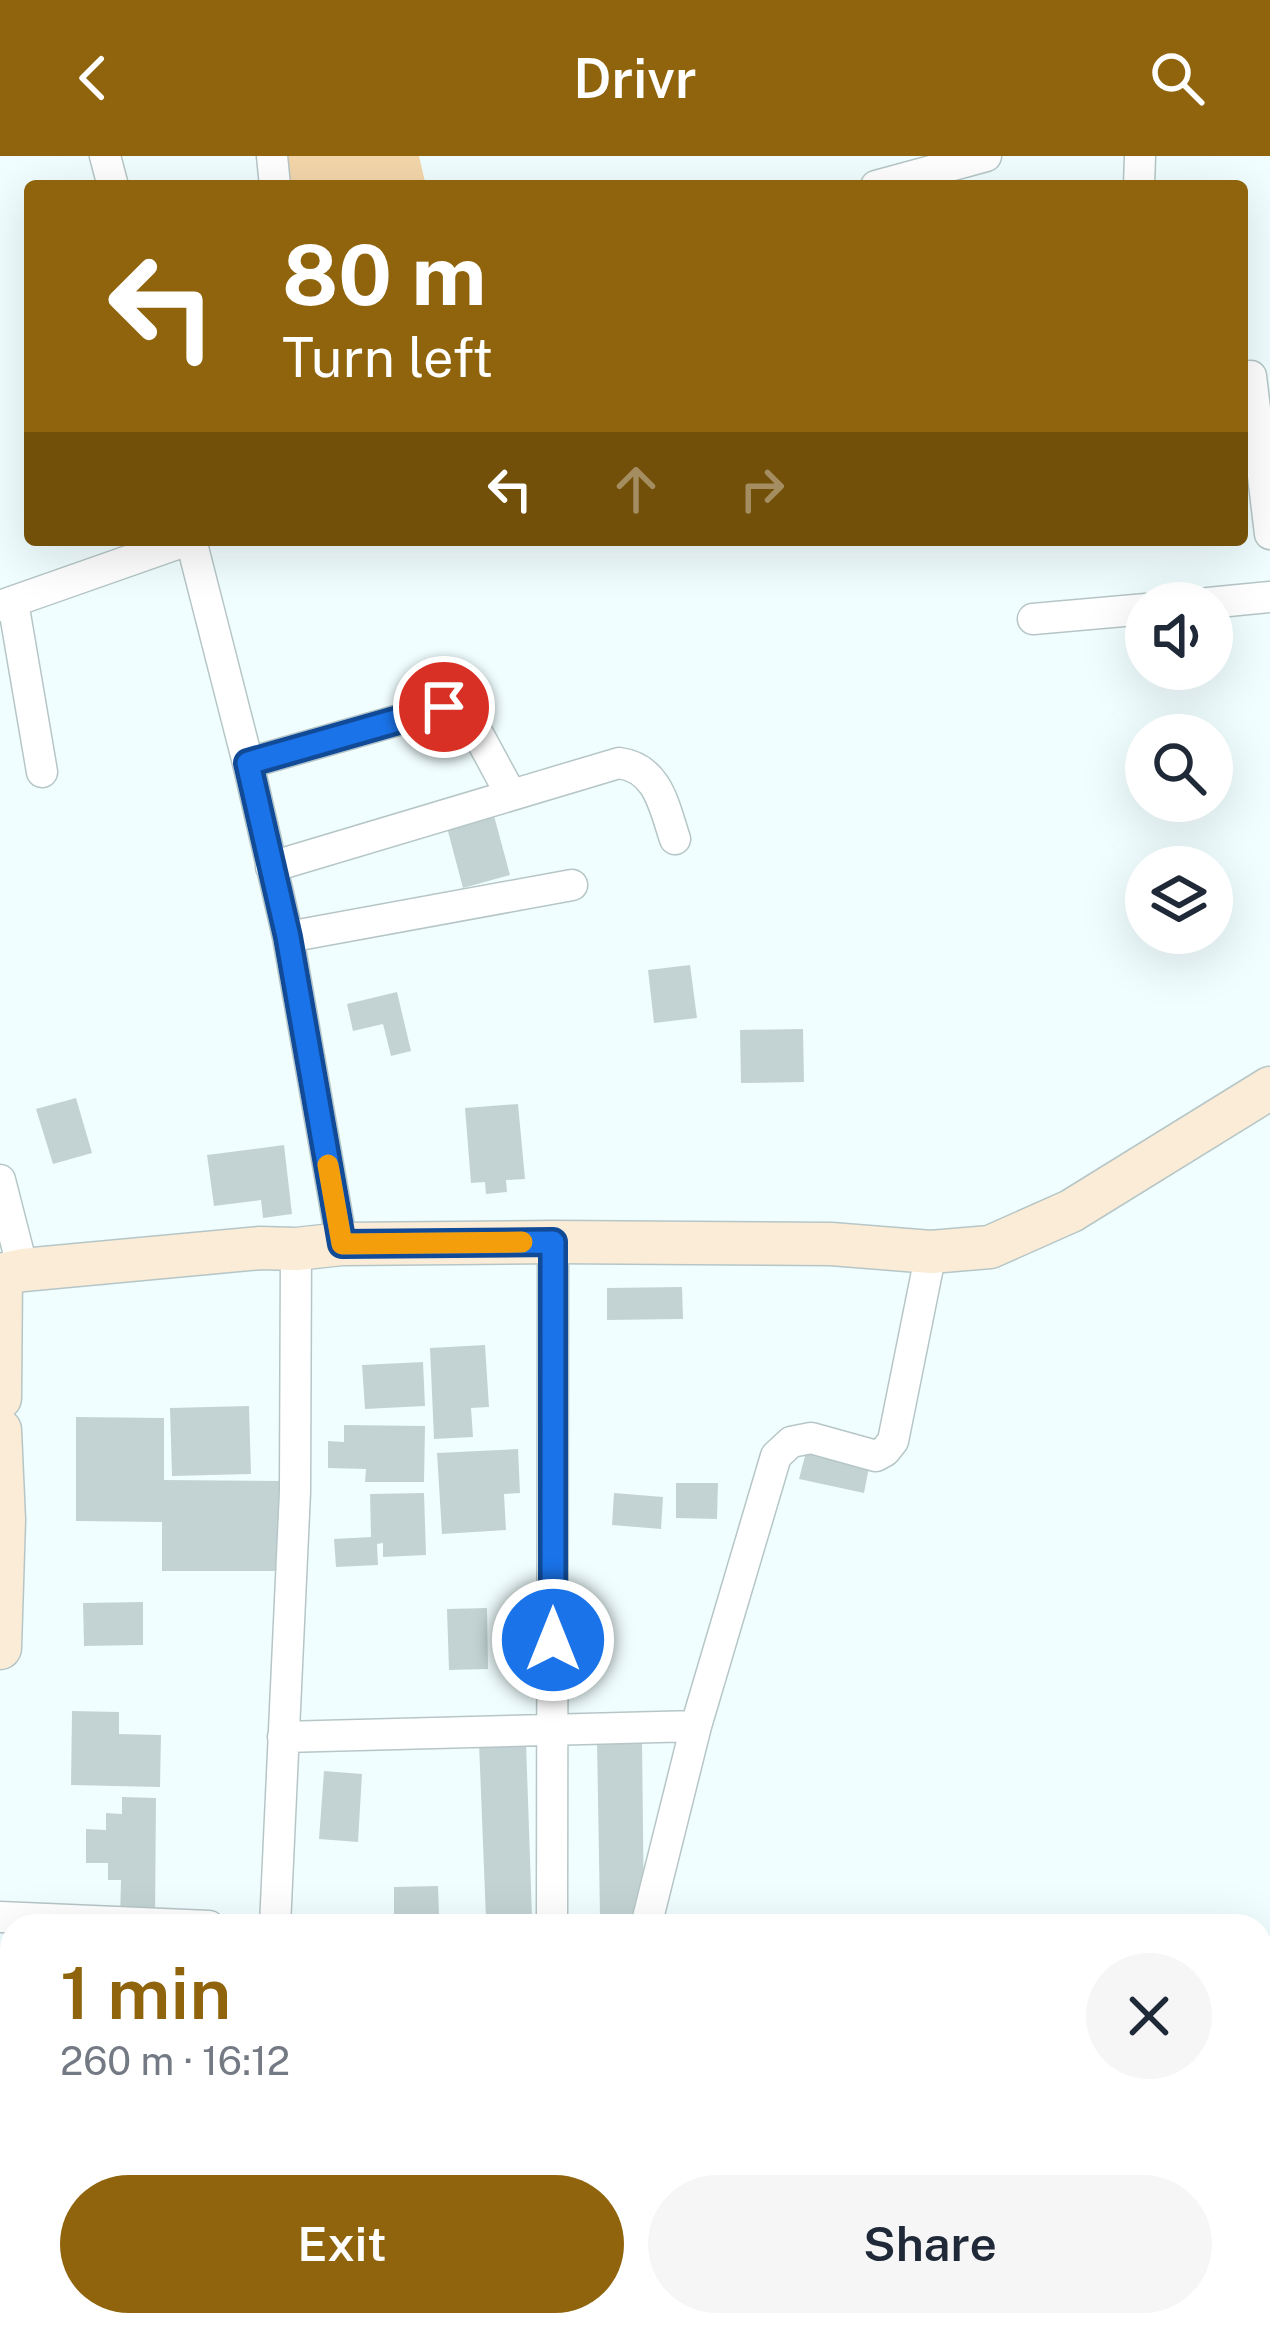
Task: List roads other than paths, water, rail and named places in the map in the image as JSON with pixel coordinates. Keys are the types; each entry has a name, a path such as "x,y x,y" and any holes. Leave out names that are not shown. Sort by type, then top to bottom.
{"street":[{"path":"898,180 986,156"},
{"path":"1254,375 1270,533"},
{"path":"42,772 6,604 172,546"},
{"path":"191,546 288,937 342,1244"},
{"path":"1233,601 1270,597"},
{"path":"1033,619 1125,611"},
{"path":"248,763 444,707 472,721 510,794"},
{"path":"271,867 619,763 636,765 647,774 675,839"},
{"path":"288,937 572,885"},
{"path":"8,1273 342,1244 831,1244 932,1252 990,1247 1071,1211 1270,1088"},
{"path":"0,1180 8,1273 0,1398"},
{"path":"552,1914 553,1242"},
{"path":"276,1914 295,1492 296,1249"},
{"path":"649,1914 696,1726 776,1456 791,1442 811,1438 876,1456 886,1451 893,1441 932,1252"},
{"path":"0,1430 4,1520 0,1648"},
{"path":"283,1737 696,1726"}]}
